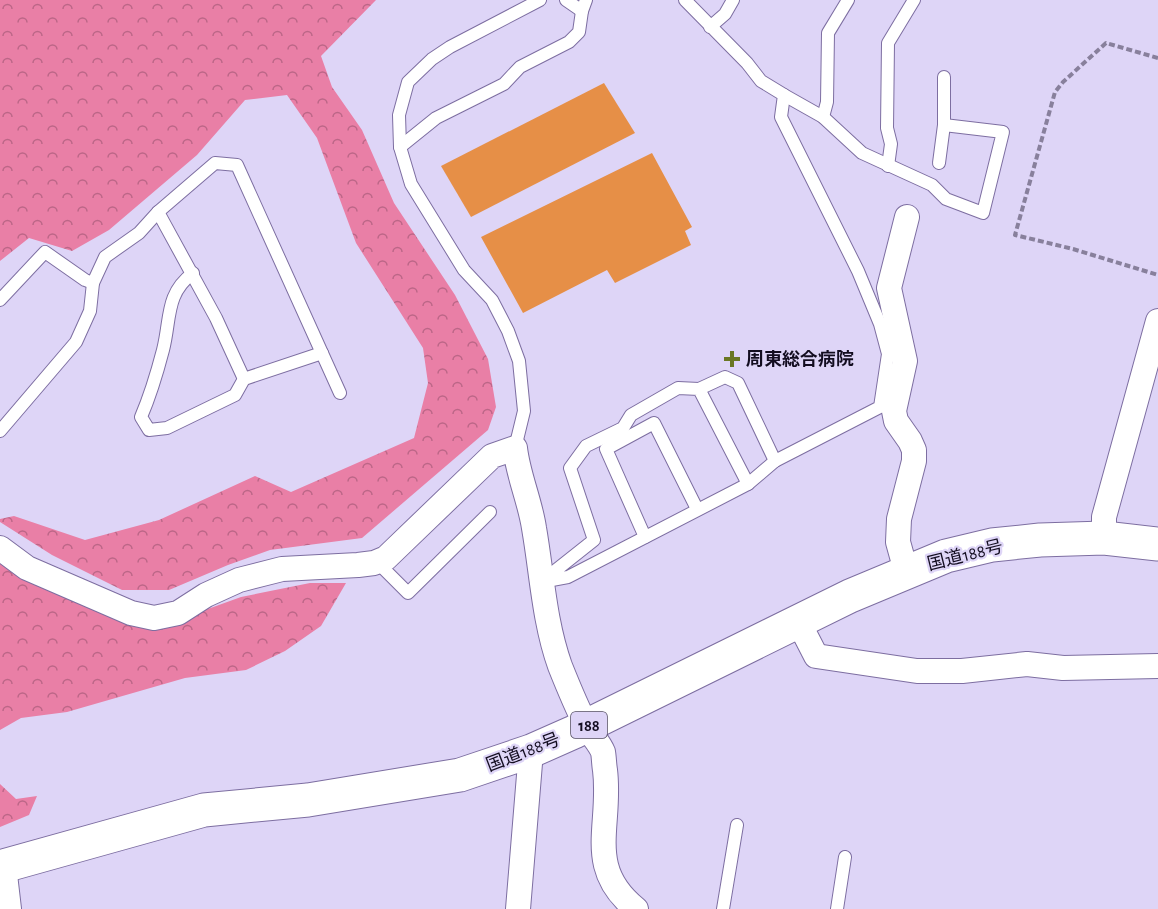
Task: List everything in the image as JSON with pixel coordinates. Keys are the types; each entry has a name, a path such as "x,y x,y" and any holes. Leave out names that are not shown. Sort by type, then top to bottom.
{"highway":[{"name":"国道188号","path":"2,866 204,810 308,800 460,775 531,751 798,621 946,556 992,545 1040,540 1104,537 1158,544"}],"street":[{"path":"906,572 898,542 899,519 914,461 914,450 896,422 894,411 905,362 889,288 907,218"},
{"path":"1104,537 1104,517 1158,321"},
{"path":"0,548 27,568 131,613 154,618 177,613 239,580 282,569 358,566 386,558 492,456 515,448 516,461 534,527 549,628 560,666 586,726 603,752 607,786 602,852 608,876 624,899 636,909"},
{"path":"798,621 816,657 917,672 962,671 1027,664 1062,668 1158,666"},
{"path":"518,909 531,751"},
{"path":"2,866 9,909"}],"lane":[{"path":"515,448 524,411 519,361 508,331 492,300 464,270 411,184 400,147 399,115 408,82 432,59 450,47 540,0"},
{"path":"400,147 436,118 504,84 520,68 569,42 579,32 584,6 566,0"},
{"path":"685,0 747,63 761,81 823,117 862,153 932,185 946,199 983,213 1003,132 944,126"},
{"path":"710,27 725,14 733,0"},
{"path":"823,117 827,102 828,33 848,0"},
{"path":"888,166 891,144 886,128 888,43 914,0"},
{"path":"939,163 944,126 944,77"},
{"path":"541,582 568,577 748,484 776,461 880,407 888,354 879,324 858,271 781,117 784,95"},
{"path":"0,431 76,342 90,311 93,283 105,256 140,233 158,212 215,163 237,165 340,393"},
{"path":"158,212 193,273 244,379"},
{"path":"0,300 45,252 85,280 93,283"},
{"path":"193,273 181,282 171,304 164,348 150,396 141,417 149,430 167,428 235,395 244,379 322,353"},
{"path":"541,582 594,540 570,468 586,446 623,428 631,415 678,388 699,389 725,377 738,382 776,461"},
{"path":"699,389 748,484"},
{"path":"645,537 606,449 654,423 698,509"},
{"path":"386,558 384,569 408,593 490,512"},
{"path":"723,909 737,825"},
{"path":"837,909 844,857"}],"path":[{"path":"1158,58 1106,44 1063,82 1055,92 1015,235 1073,249 1158,275"}],"green space":[{"path":"0,0 376,0 321,56 332,87 362,130 394,203 455,295 488,359 496,407 488,430 362,538 270,550 169,590 122,590 52,555 0,522 0,519 14,516 85,540 159,520 255,476 291,492 414,438 428,383 423,348 356,243 317,138 287,95 245,100 197,155 109,230 72,251 29,238 0,261"},
{"path":"0,547 158,627 241,597 310,583 346,583 321,626 285,651 246,670 185,678 67,712 21,718 0,730"},
{"path":"0,784 16,799 37,796 29,815 0,827"}],"building":[{"path":"604,83 635,133 471,217 441,166"},
{"path":"652,153 692,227 685,231 691,245 615,283 607,270 523,313 481,237"}],"place":[{"name":"周東総合病院","path":"732,359"}]}
